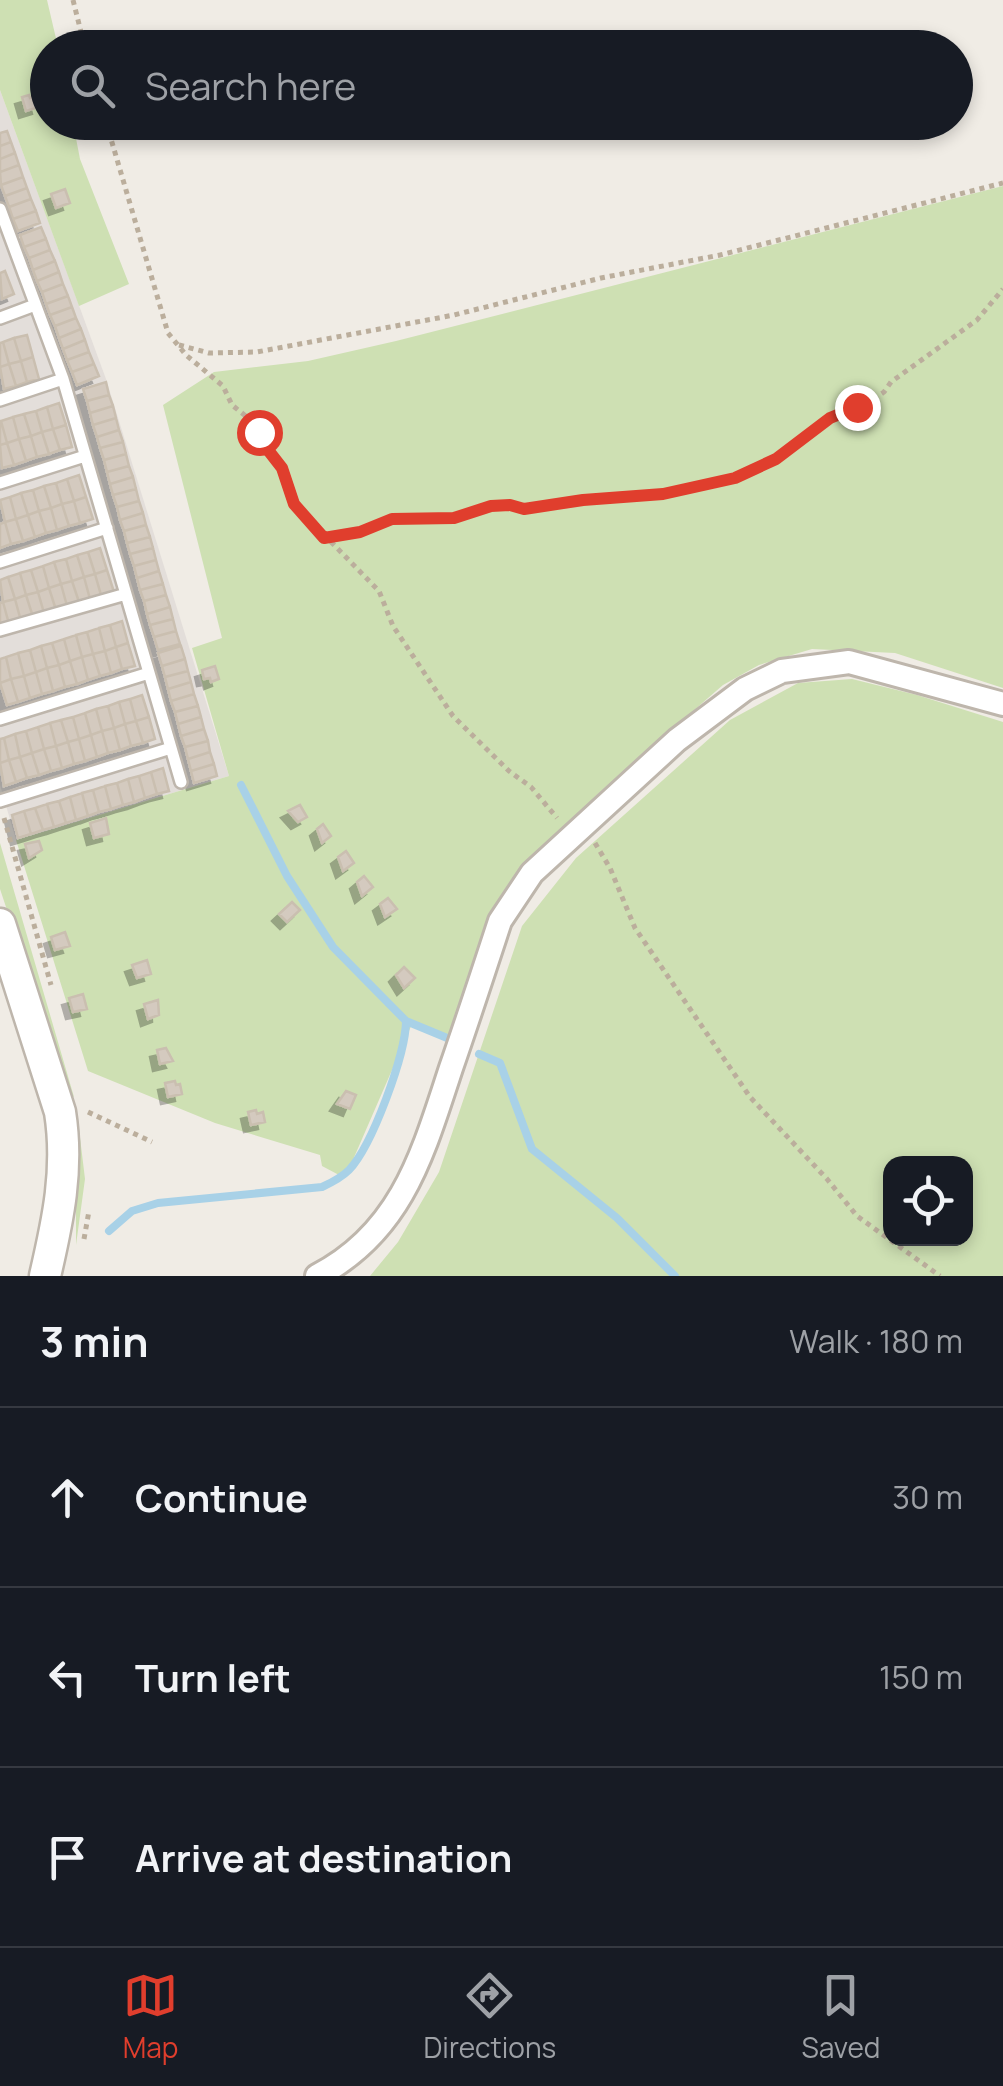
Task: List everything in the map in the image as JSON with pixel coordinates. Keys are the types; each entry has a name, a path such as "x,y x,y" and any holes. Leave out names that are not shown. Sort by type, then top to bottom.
{"street":[{"path":"317,1276 351,1256 384,1224 418,1168 500,920 532,873 677,740 745,690 782,671 849,662 1003,704"},
{"path":"0,924 60,1112 64,1138 63,1196 45,1276"}],"lane":[{"path":"0,209 63,379 181,782"},
{"path":"0,318 35,304"},
{"path":"0,400 63,379"},
{"path":"0,484 85,456"},
{"path":"0,562 107,528"},
{"path":"0,630 126,594"},
{"path":"0,719 149,673"},
{"path":"0,801 171,748"}],"path":[{"path":"73,0 80,30"},
{"path":"111,140 152,286 168,333 176,344 223,386 232,404 253,422 282,468 294,504 379,592 393,626 453,716 602,852 635,928 750,1097 857,1216 940,1276"},
{"path":"176,344 209,353 257,352 454,315 600,278 720,255 1003,183"},
{"path":"324,538 360,532 392,519 454,518 491,506 524,509 663,494 735,478 776,459 830,418 863,406 884,392 891,382 977,320 1003,289"},
{"path":"60,1112 87,1112 152,1142"}],"shaded area":[{"path":"0,90 106,379 229,776 16,840 0,785"}],"green space":[{"path":"0,0 47,0 54,30 30,30 30,140 76,140 80,159 129,284 79,306 0,90"},
{"path":"1003,186 1003,688 895,653 812,649 759,665 723,685 599,793 513,881 452,1040 412,1024 352,1162 339,1175 322,1166 320,1155 215,1123 88,1071 16,840 229,776 192,648 222,638 163,405 214,372 308,361 396,341"},
{"path":"852,679 1003,722 1003,1276 370,1276 398,1242 439,1172 522,926 576,858 730,720 798,683"},
{"path":"0,843 74,1097 68,1093 0,889"},
{"path":"78,1121 85,1179 76,1245 76,1136"}],"building":[{"path":"29,95 30,110 26,111 22,97"},
{"path":"7,131 11,142 0,146 0,133"},
{"path":"11,142 15,153 0,159 0,146"},
{"path":"15,153 19,165 0,172 0,159"},
{"path":"19,165 23,177 1,185 0,172"},
{"path":"23,177 27,188 5,196 1,185"},
{"path":"27,188 31,199 9,207 5,196"},
{"path":"65,189 70,203 56,208 51,194"},
{"path":"31,199 36,211 13,219 9,207"},
{"path":"36,211 40,223 18,231 13,219"},
{"path":"41,227 46,239 24,247 20,235"},
{"path":"46,239 50,250 29,258 24,247"},
{"path":"50,250 55,261 33,270 29,258"},
{"path":"55,261 59,272 37,281 33,270"},
{"path":"5,271 14,294 2,299 0,273"},
{"path":"59,272 63,284 42,292 37,281"},
{"path":"63,284 68,296 46,304 42,292"},
{"path":"68,296 72,307 50,315 46,304"},
{"path":"72,307 76,318 55,326 50,315"},
{"path":"76,318 81,329 59,338 55,326"},
{"path":"81,329 85,340 63,349 59,338"},
{"path":"27,335 33,357 21,361 14,338"},
{"path":"14,338 21,361 9,364 3,342"},
{"path":"85,340 89,352 67,360 63,349"},
{"path":"3,342 9,364 0,367 0,343"},
{"path":"89,352 94,364 72,372 67,360"},
{"path":"33,357 39,379 27,382 21,361"},
{"path":"21,361 27,382 16,386 9,364"},
{"path":"9,364 16,386 4,389 0,367"},
{"path":"94,364 99,376 77,385 72,372"},
{"path":"106,382 109,395 87,401 83,389"},
{"path":"109,395 113,406 90,413 87,401"},
{"path":"59,403 66,425 53,429 47,407"},
{"path":"113,406 116,418 93,425 90,413"},
{"path":"47,407 53,429 42,432 36,411"},
{"path":"36,411 42,432 31,436 24,414"},
{"path":"24,414 31,436 19,439 13,417"},
{"path":"13,417 19,439 7,443 1,421"},
{"path":"116,418 119,430 97,437 93,425"},
{"path":"0,421 7,443 0,445"},
{"path":"66,425 72,447 60,450 53,429"},
{"path":"53,429 60,450 49,454 42,432"},
{"path":"119,430 123,442 100,448 97,437"},
{"path":"42,432 49,454 37,457 31,436"},
{"path":"31,436 37,457 26,461 19,439"},
{"path":"19,439 26,461 14,465 7,443"},
{"path":"123,442 126,454 104,460 100,448"},
{"path":"7,443 14,465 2,468 0,445"},
{"path":"126,454 129,466 107,472 104,460"},
{"path":"129,466 133,477 110,484 107,472"},
{"path":"79,475 86,497 74,501 67,479"},
{"path":"133,477 136,489 113,495 110,484"},
{"path":"67,479 74,501 62,504 56,483"},
{"path":"56,483 62,504 51,508 44,486"},
{"path":"44,486 51,508 39,511 33,490"},
{"path":"136,489 139,501 117,507 113,495"},
{"path":"33,490 39,511 28,515 21,493"},
{"path":"21,493 28,515 16,519 10,497"},
{"path":"10,497 16,519 5,522 0,500"},
{"path":"86,497 93,519 80,523 74,501"},
{"path":"74,501 80,523 69,526 62,504"},
{"path":"139,501 143,513 120,520 117,507"},
{"path":"62,504 69,526 57,530 51,508"},
{"path":"51,508 57,530 46,533 39,511"},
{"path":"39,511 46,533 35,537 28,515"},
{"path":"143,513 146,525 124,531 120,520"},
{"path":"28,515 35,537 23,541 16,519"},
{"path":"16,519 23,541 11,544 5,522"},
{"path":"5,522 11,544 0,548 0,524"},
{"path":"146,525 150,537 127,543 124,531"},
{"path":"150,537 153,548 130,554 127,543"},
{"path":"100,548 107,570 95,574 88,552"},
{"path":"153,548 156,560 134,566 130,554"},
{"path":"88,552 95,574 84,577 77,555"},
{"path":"77,555 84,577 72,581 66,559"},
{"path":"66,559 72,581 61,584 54,562"},
{"path":"156,560 159,571 137,578 134,566"},
{"path":"54,562 61,584 49,588 43,566"},
{"path":"43,566 49,588 38,592 31,570"},
{"path":"31,570 38,592 26,595 20,573"},
{"path":"107,570 114,592 101,595 95,574"},
{"path":"159,571 163,584 140,590 137,578"},
{"path":"20,573 26,595 15,599 8,577"},
{"path":"95,574 101,595 90,599 84,577"},
{"path":"8,577 15,599 3,602 0,580"},
{"path":"84,577 90,599 79,602 72,581"},
{"path":"72,581 79,602 67,606 61,584"},
{"path":"61,584 67,606 56,610 49,588"},
{"path":"163,584 166,595 144,601 140,590"},
{"path":"49,588 56,610 44,613 38,592"},
{"path":"38,592 44,613 33,617 26,595"},
{"path":"26,595 33,617 21,621 15,599"},
{"path":"166,595 170,607 147,614 144,601"},
{"path":"15,599 21,621 9,624 3,602"},
{"path":"3,602 9,624 0,627 0,603"},
{"path":"170,607 173,619 150,625 147,614"},
{"path":"173,619 176,631 154,637 150,625"},
{"path":"122,621 128,643 116,647 110,625"},
{"path":"110,625 116,647 105,651 99,628"},
{"path":"99,628 105,651 93,654 87,632"},
{"path":"176,631 180,644 158,650 154,637"},
{"path":"87,632 93,654 82,657 76,635"},
{"path":"76,635 82,657 70,661 64,639"},
{"path":"64,639 70,661 59,665 52,643"},
{"path":"52,643 59,665 47,668 41,646"},
{"path":"128,643 135,666 122,669 116,647"},
{"path":"41,646 47,668 36,672 30,650"},
{"path":"181,646 185,659 162,666 158,653"},
{"path":"116,647 122,669 111,673 105,651"},
{"path":"30,650 36,672 24,676 18,653"},
{"path":"105,651 111,673 100,676 93,654"},
{"path":"18,653 24,676 11,679 6,657"},
{"path":"93,654 100,676 88,680 82,657"},
{"path":"6,657 11,679 0,683 0,659"},
{"path":"82,657 88,680 77,684 70,661"},
{"path":"185,659 188,671 165,677 162,666"},
{"path":"70,661 77,684 65,687 59,665"},
{"path":"59,665 65,687 53,691 47,668"},
{"path":"215,666 219,679 204,679 202,670"},
{"path":"47,668 53,691 42,694 36,672"},
{"path":"188,671 191,682 168,689 165,677"},
{"path":"36,672 42,694 30,698 24,676"},
{"path":"24,676 30,698 18,702 11,679"},
{"path":"11,679 18,702 7,705 0,683"},
{"path":"191,682 194,694 171,701 168,689"},
{"path":"194,694 198,706 175,712 171,701"},
{"path":"142,695 149,717 136,721 130,699"},
{"path":"130,699 136,721 125,724 119,702"},
{"path":"119,702 125,724 114,728 108,706"},
{"path":"108,706 114,728 102,731 96,709"},
{"path":"198,706 201,717 178,724 175,712"},
{"path":"96,709 102,731 91,735 85,713"},
{"path":"85,713 91,735 79,739 73,717"},
{"path":"73,717 79,739 68,742 61,720"},
{"path":"149,717 155,739 143,743 136,721"},
{"path":"201,717 204,729 181,736 178,724"},
{"path":"61,720 68,742 56,746 50,723"},
{"path":"136,721 143,743 131,746 125,724"},
{"path":"50,723 56,746 44,749 38,727"},
{"path":"125,724 131,746 120,750 114,728"},
{"path":"38,727 44,749 32,753 26,731"},
{"path":"114,728 120,750 108,753 102,731"},
{"path":"204,729 208,741 185,747 181,736"},
{"path":"26,731 32,753 20,757 15,734"},
{"path":"102,731 108,753 97,757 91,735"},
{"path":"15,734 20,757 9,760 4,738"},
{"path":"91,735 97,757 85,761 79,739"},
{"path":"4,738 9,760 0,763 0,739"},
{"path":"79,739 85,761 74,764 68,742"},
{"path":"208,741 210,752 188,759 185,747"},
{"path":"68,742 74,764 62,768 56,746"},
{"path":"56,746 62,768 51,771 44,749"},
{"path":"44,749 51,771 39,775 32,753"},
{"path":"210,752 214,764 191,771 188,759"},
{"path":"32,753 39,775 27,778 20,757"},
{"path":"20,757 27,778 16,782 9,760"},
{"path":"9,760 16,782 4,786 0,763"},
{"path":"214,764 217,776 194,783 191,771"},
{"path":"163,768 169,791 157,794 151,772"},
{"path":"151,772 157,794 145,798 139,776"},
{"path":"139,776 145,798 134,802 128,779"},
{"path":"128,779 134,802 123,805 117,783"},
{"path":"117,783 123,805 111,809 105,786"},
{"path":"105,786 111,809 99,812 93,790"},
{"path":"93,790 99,812 88,816 82,793"},
{"path":"82,793 88,816 76,820 70,797"},
{"path":"70,797 76,820 66,823 59,801"},
{"path":"59,801 66,823 54,827 47,804"},
{"path":"47,804 54,827 43,830 35,808"},
{"path":"300,805 307,817 298,822 288,811"},
{"path":"35,808 43,830 31,834 24,811"},
{"path":"24,811 31,834 18,838 12,815"},
{"path":"106,818 109,834 94,838 90,823"},
{"path":"323,824 331,836 322,843 317,829"},
{"path":"39,841 42,850 29,858 25,844"},
{"path":"346,851 354,863 343,871 338,857"},
{"path":"364,876 373,887 362,896 357,882"},
{"path":"388,898 397,909 385,917 380,904"},
{"path":"292,902 300,910 287,922 279,914"},
{"path":"65,932 70,946 55,950 51,937"},
{"path":"147,960 151,974 137,978 132,965"},
{"path":"404,967 415,978 404,988 396,975"},
{"path":"83,994 87,1009 73,1012 69,998"},
{"path":"158,1000 159,1015 148,1019 144,1004"},
{"path":"166,1048 173,1061 160,1064 157,1050"},
{"path":"175,1081 182,1094 168,1097 165,1083"},
{"path":"346,1091 356,1095 350,1109 337,1104"},
{"path":"256,1110 257,1114 263,1112 265,1122 251,1125 248,1112"}],"waterway":[{"path":"241,785 287,876 333,947 406,1021 452,1040"},
{"path":"109,1231 132,1211 158,1203 322,1187 340,1178 358,1158 377,1121 394,1076 406,1021"},
{"path":"479,1054 500,1063 532,1149 617,1218 675,1276"}],"route":[{"path":"259,432 282,468 294,504 324,538 360,532 392,519 454,518 491,506 524,509 663,494 735,478 776,459 830,418 857,407"}]}
